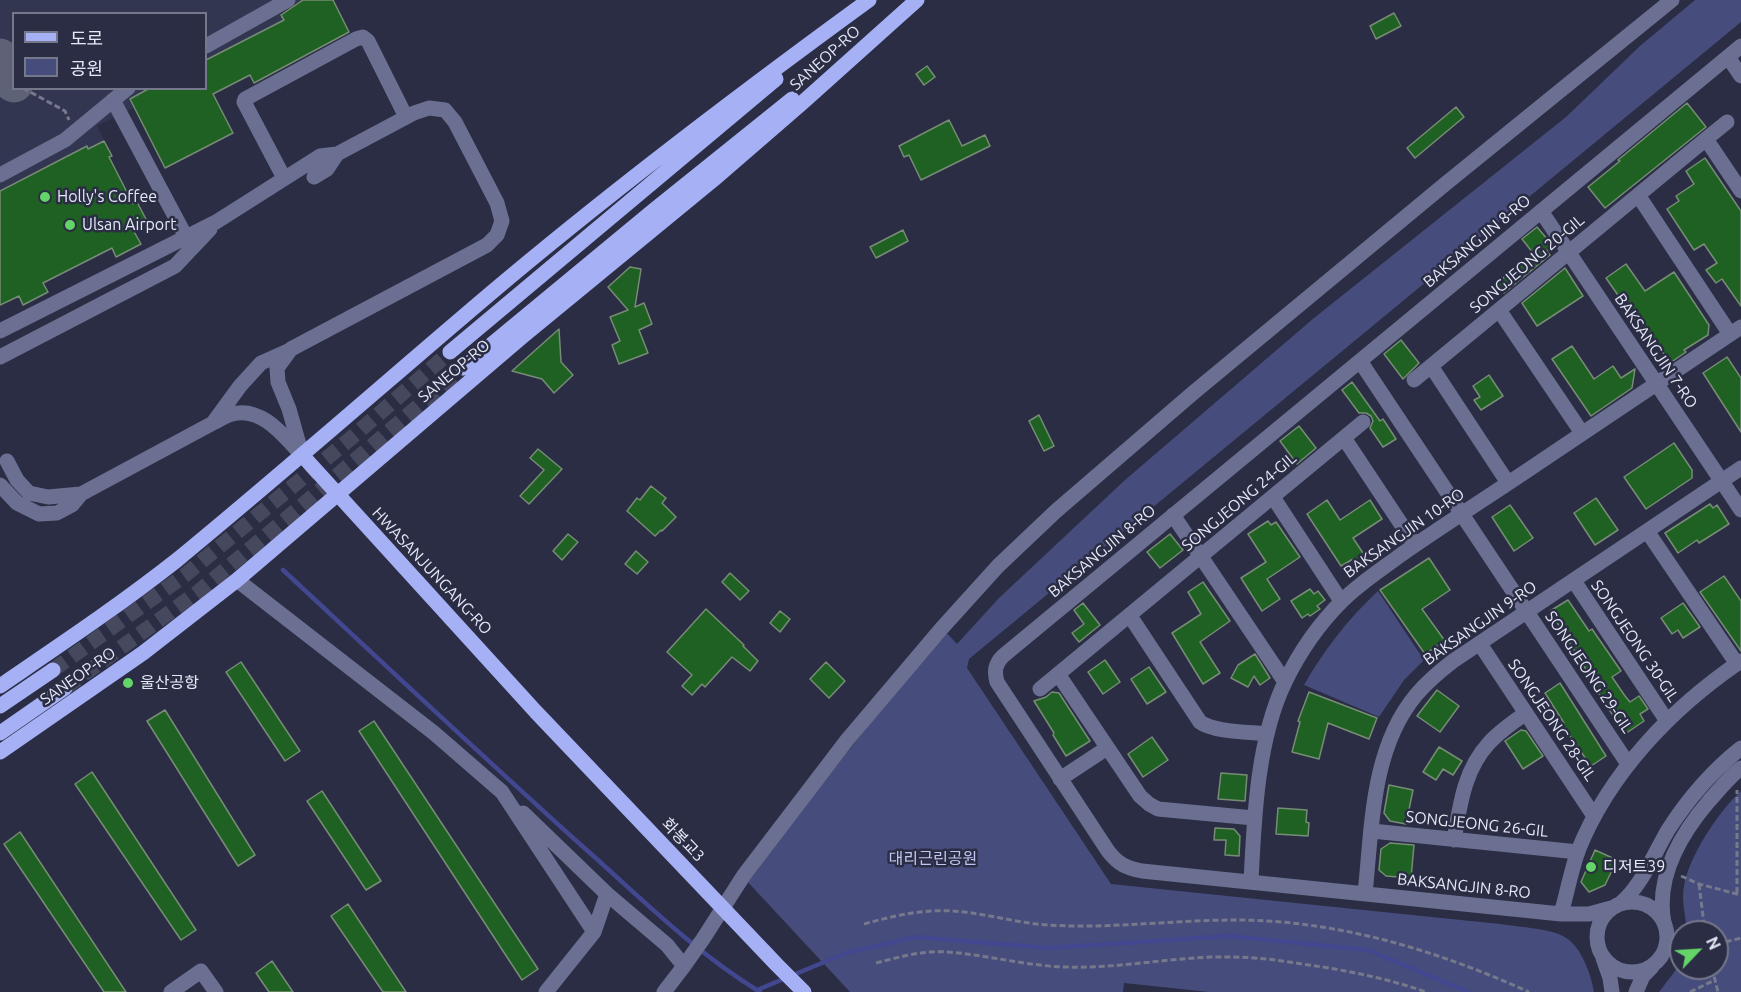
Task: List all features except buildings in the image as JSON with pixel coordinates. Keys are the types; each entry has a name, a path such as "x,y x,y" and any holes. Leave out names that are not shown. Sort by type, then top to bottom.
{"main road":[{"name":"SANEOP-RO","path":"0,686 114,607 175,561 491,293 608,197 700,124 869,0"},
{"name":"SANEOP-RO","path":"450,352 874,0"},
{"name":"SANEOP-RO","path":"463,368 654,210 916,0"},
{"name":"SANEOP-RO","path":"0,752 143,653 237,580 523,336 722,172 916,0"},
{"name":"HWASANJUNGANG-RO","path":"302,455 536,712"},
{"name":"SANEOP-RO","path":"0,706 53,670"},
{"name":"SANEOP-RO","path":"0,733 65,688"},
{"name":"화봉교3","path":"536,712 804,992"}],"street":[{"path":"207,45 288,0"},
{"path":"664,992 688,961 744,875 847,740 918,656 1006,559 1056,511 1193,393 1444,184 1672,0"},
{"path":"284,178 244,102 245,99 356,39 363,37 368,40 406,117"},
{"name":"BAKSANGJIN 8-RO","path":"1616,905 1589,914 1561,914 1142,871 1123,866 1108,851 995,675 998,661 1741,46"},
{"path":"1728,57 1741,76"},
{"path":"0,175 65,140 126,90"},
{"path":"113,100 186,237"},
{"path":"0,331 216,222 320,156 338,154 406,117 429,108 445,110 456,122 496,203 502,221 496,235 487,245 261,363 240,386 213,423"},
{"name":"SONGJEONG 20-GIL","path":"1414,380 1727,122"},
{"path":"1706,139 1741,191"},
{"path":"314,177 327,169 338,154"},
{"path":"1638,195 1736,331"},
{"name":"BAKSANGJIN 7-RO","path":"1541,211 1741,510"},
{"path":"0,357 175,266 216,222"},
{"path":"1499,310 1582,434"},
{"name":"BAKSANGJIN 10-RO","path":"1251,882 1254,818 1267,734 1276,705 1285,682 1308,644 1341,602 1360,585 1415,545 1736,331"},
{"path":"291,349 277,368 278,382 289,409 302,455"},
{"name":"SONGJEONG 29-GIL","path":"1360,361 1628,764"},
{"path":"1431,366 1509,483"},
{"path":"0,485 17,503 39,514 57,513 72,505 81,494 213,423 232,414 247,412 261,417 278,429 302,455"},
{"name":"SONGJEONG 24-GIL","path":"1040,688 1363,422"},
{"path":"1344,438 1415,545"},
{"path":"8,460 17,480 29,493 48,497 81,494"},
{"name":"BAKSANGJIN 9-RO","path":"1365,894 1383,759 1402,716 1414,697 1453,661 1741,468"},
{"path":"1273,497 1341,602"},
{"path":"1173,515 1285,682"},
{"path":"1561,914 1578,852 1594,816 1628,764 1667,721 1709,684 1739,663 1647,531"},
{"path":"237,580 434,732 502,792 607,894 688,961"},
{"name":"SONGJEONG 30-GIL","path":"1574,581 1667,721"},
{"path":"1130,616 1203,725 1267,734"},
{"name":"SONGJEONG 28-GIL","path":"1480,644 1594,816"},
{"path":"1058,674 1140,796 1149,804 1158,809 1254,818"},
{"path":"1454,840 1464,788 1477,759 1500,732 1526,713"},
{"path":"1060,778 1107,748"},
{"path":"1612,992 1611,978 1599,950 1596,934 1599,924 1604,915 1634,889 1683,807 1726,760 1741,748"},
{"path":"1636,992 1643,976 1662,954 1666,944 1667,934 1662,911 1664,884 1667,870 1682,838 1702,809 1741,768"},
{"path":"502,792 594,932"},
{"name":"SONGJEONG 26-GIL","path":"1372,831 1578,852"},
{"path":"546,992 594,932 607,894"},
{"path":"1616,905 1631,901 1641,903 1651,907 1664,923"},
{"name":"BAKSANGJIN 8-RO","path":"1538,912 1568,918 1584,926 1599,950"},
{"path":"1599,950 1608,963 1627,972 1647,968 1656,962"},
{"path":"171,992 201,970 216,992"}],"path":[{"path":"27,90 65,111 69,120"},
{"path":"1681,876 1699,884 1739,894 1737,787"},
{"path":"1699,884 1704,920"},
{"path":"864,924 900,914 927,911 953,911 1047,925 1086,926 1237,920 1288,922 1378,938 1452,961 1529,992"},
{"path":"876,963 928,952 948,952 1050,967 1080,968 1229,957 1272,960 1363,974 1426,992"},
{"path":"1690,992 1715,980 1718,992"}],"shaded area":[{"name":"Ulsan Airport","path":"0,0 303,0 280,12 284,20 207,59 207,12 12,12 12,90 148,90 130,99 134,108 97,126 112,156 109,157 133,204 147,221 133,228 141,244 116,257 111,248 43,283 48,292 23,305 18,296 0,305"}],"green space":[{"name":"대리근린공원","path":"1695,0 1741,0 1741,22 969,659 967,668 1111,884 1549,931 1563,936 1575,946 1588,969 1594,992 1209,992 1124,983 1123,992 850,992 746,880 944,630 957,644 999,598 1125,480 1314,318 1566,117 1640,46"},
{"path":"1378,591 1424,660 1404,680 1379,717 1304,685 1337,635"},
{"path":"1741,791 1741,992 1659,992 1669,979 1729,980 1729,920 1685,920 1683,892 1687,874 1698,848"}],"waterway":[{"path":"283,570 646,903 712,959 760,992"},
{"path":"757,990 846,953 915,937 1049,948 1230,936 1368,950 1468,992"}],"taxiway":[{"path":"0,58 12,79"}],"tunnel":[{"path":"53,670 185,575 350,439 450,352"},
{"path":"65,688 198,592 463,368"}],"place":[{"name":"Holly's Coffee","path":"45,197"},
{"name":"Ulsan Airport","path":"70,225"},
{"name":"울산공항","path":"128,683"},
{"name":"디저트39","path":"1591,867"}]}
